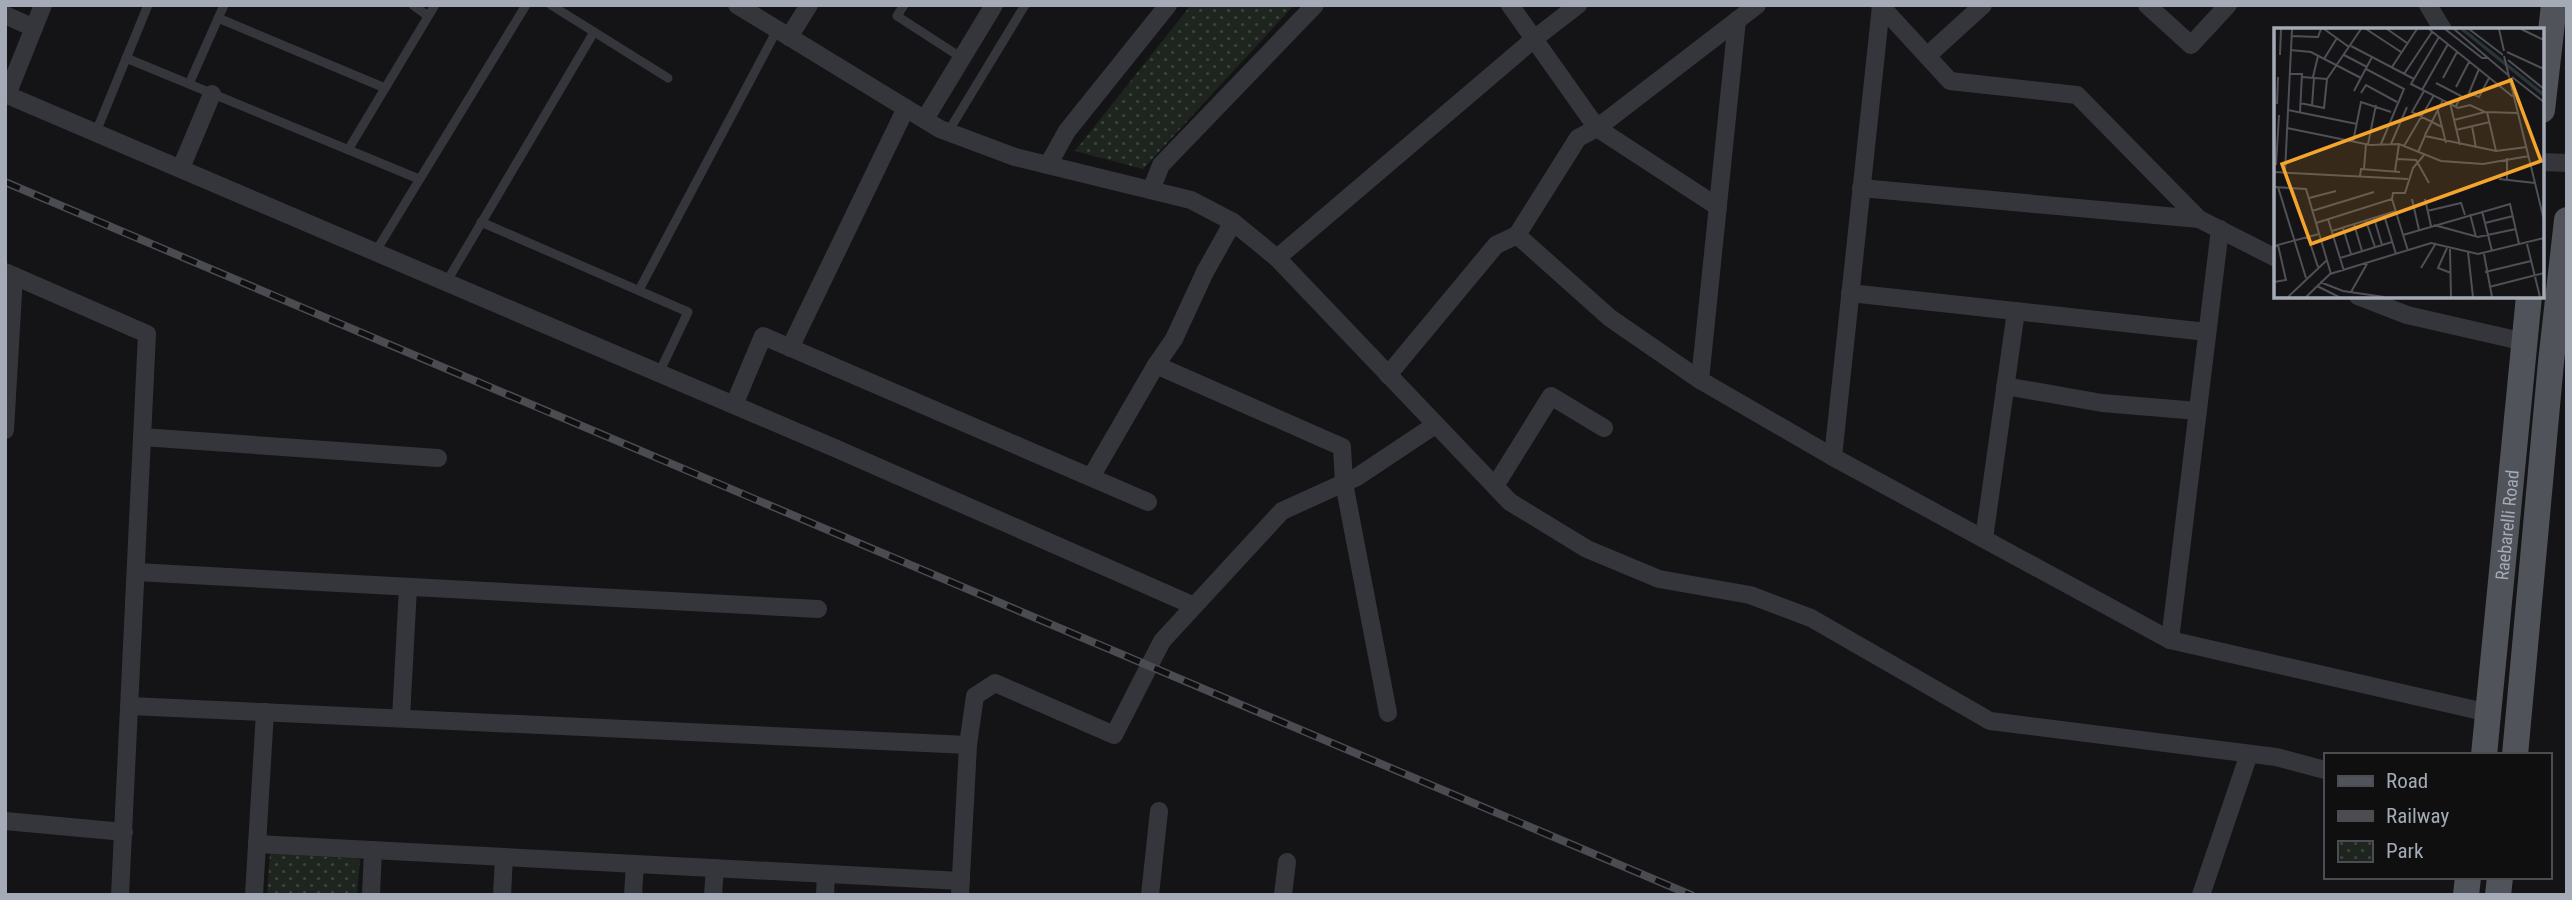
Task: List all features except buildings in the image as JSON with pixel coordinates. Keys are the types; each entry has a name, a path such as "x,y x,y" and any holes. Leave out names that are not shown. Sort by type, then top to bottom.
{"main road":[{"path":"2544,92 2554,5"},
{"path":"2515,753 2567,220"},
{"name":"Raebarelli Road","path":"2484,753 2529,298"}],"street":[{"path":"44,5 6,94 447,281 1192,605"},
{"path":"737,5 948,132 1015,157 1191,200 1233,222 1277,258 1510,502 1587,549 1659,579 1750,595 1811,618 1990,721 2276,757 2324,770"},
{"path":"783,34 809,5"},
{"path":"925,119 994,5"},
{"path":"1048,165 1067,131 1168,5"},
{"path":"1151,190 1161,165 1315,5"},
{"path":"1510,5 1597,128 1718,207"},
{"path":"1277,258 1534,39 1578,5"},
{"path":"1388,375 1496,245 1517,235 1578,138 1597,128 1757,5"},
{"path":"1927,56 1983,5"},
{"path":"2147,5 2191,45 2228,5"},
{"path":"2428,5 2439,28"},
{"path":"1880,6 1950,81 2077,95 2199,219 2274,257"},
{"path":"1833,457 1880,6"},
{"path":"5,15 34,28"},
{"path":"1700,380 1737,20"},
{"path":"181,168 212,94"},
{"path":"790,348 906,108"},
{"path":"2544,162 2567,163"},
{"path":"1861,188 2199,219"},
{"path":"1091,477 1174,339 1205,272 1233,222"},
{"path":"2170,640 2220,229"},
{"path":"1517,235 1610,318 1700,380 1833,457 2170,640 2489,713"},
{"path":"5,430 9,274 147,334 120,895"},
{"path":"1850,293 2207,332"},
{"path":"2362,298 2407,315 2525,342"},
{"path":"1984,539 2016,311"},
{"path":"734,405 763,336 1148,502"},
{"path":"1156,365 1342,447 1345,483 1388,713"},
{"path":"2006,385 2102,403 2198,411"},
{"path":"1495,486 1551,396 1604,428"},
{"path":"257,844 826,874 961,888 968,745 975,696 995,683 1114,735 1162,641 1192,605 1282,512 1357,477 1436,425"},
{"path":"142,437 438,458"},
{"path":"136,572 818,609"},
{"path":"401,718 408,587"},
{"path":"130,706 968,745"},
{"path":"254,895 265,712"},
{"path":"2201,895 2249,754"},
{"path":"1150,895 1160,811"},
{"path":"5,821 124,832"},
{"path":"371,895 373,850"},
{"path":"502,895 504,857"},
{"path":"1283,895 1287,862"},
{"path":"633,895 635,864"},
{"path":"713,895 715,868"},
{"path":"825,895 826,874"}],"lane":[{"path":"96,132 148,5"},
{"path":"189,84 224,5"},
{"path":"413,5 428,16"},
{"path":"348,150 435,5"},
{"path":"376,251 526,5"},
{"path":"551,5 668,78"},
{"path":"904,5 897,16 962,58"},
{"path":"948,132 1025,5"},
{"path":"218,18 385,88"},
{"path":"447,281 594,32"},
{"path":"639,290 783,34"},
{"path":"126,58 419,179"},
{"path":"481,222 688,312 659,373"}],"green space":[{"path":"1191,5 1294,5 1143,169 1075,151"},
{"path":"270,853 360,859 357,895 267,895"}],"railway":[{"path":"5,182 1691,895"}]}
